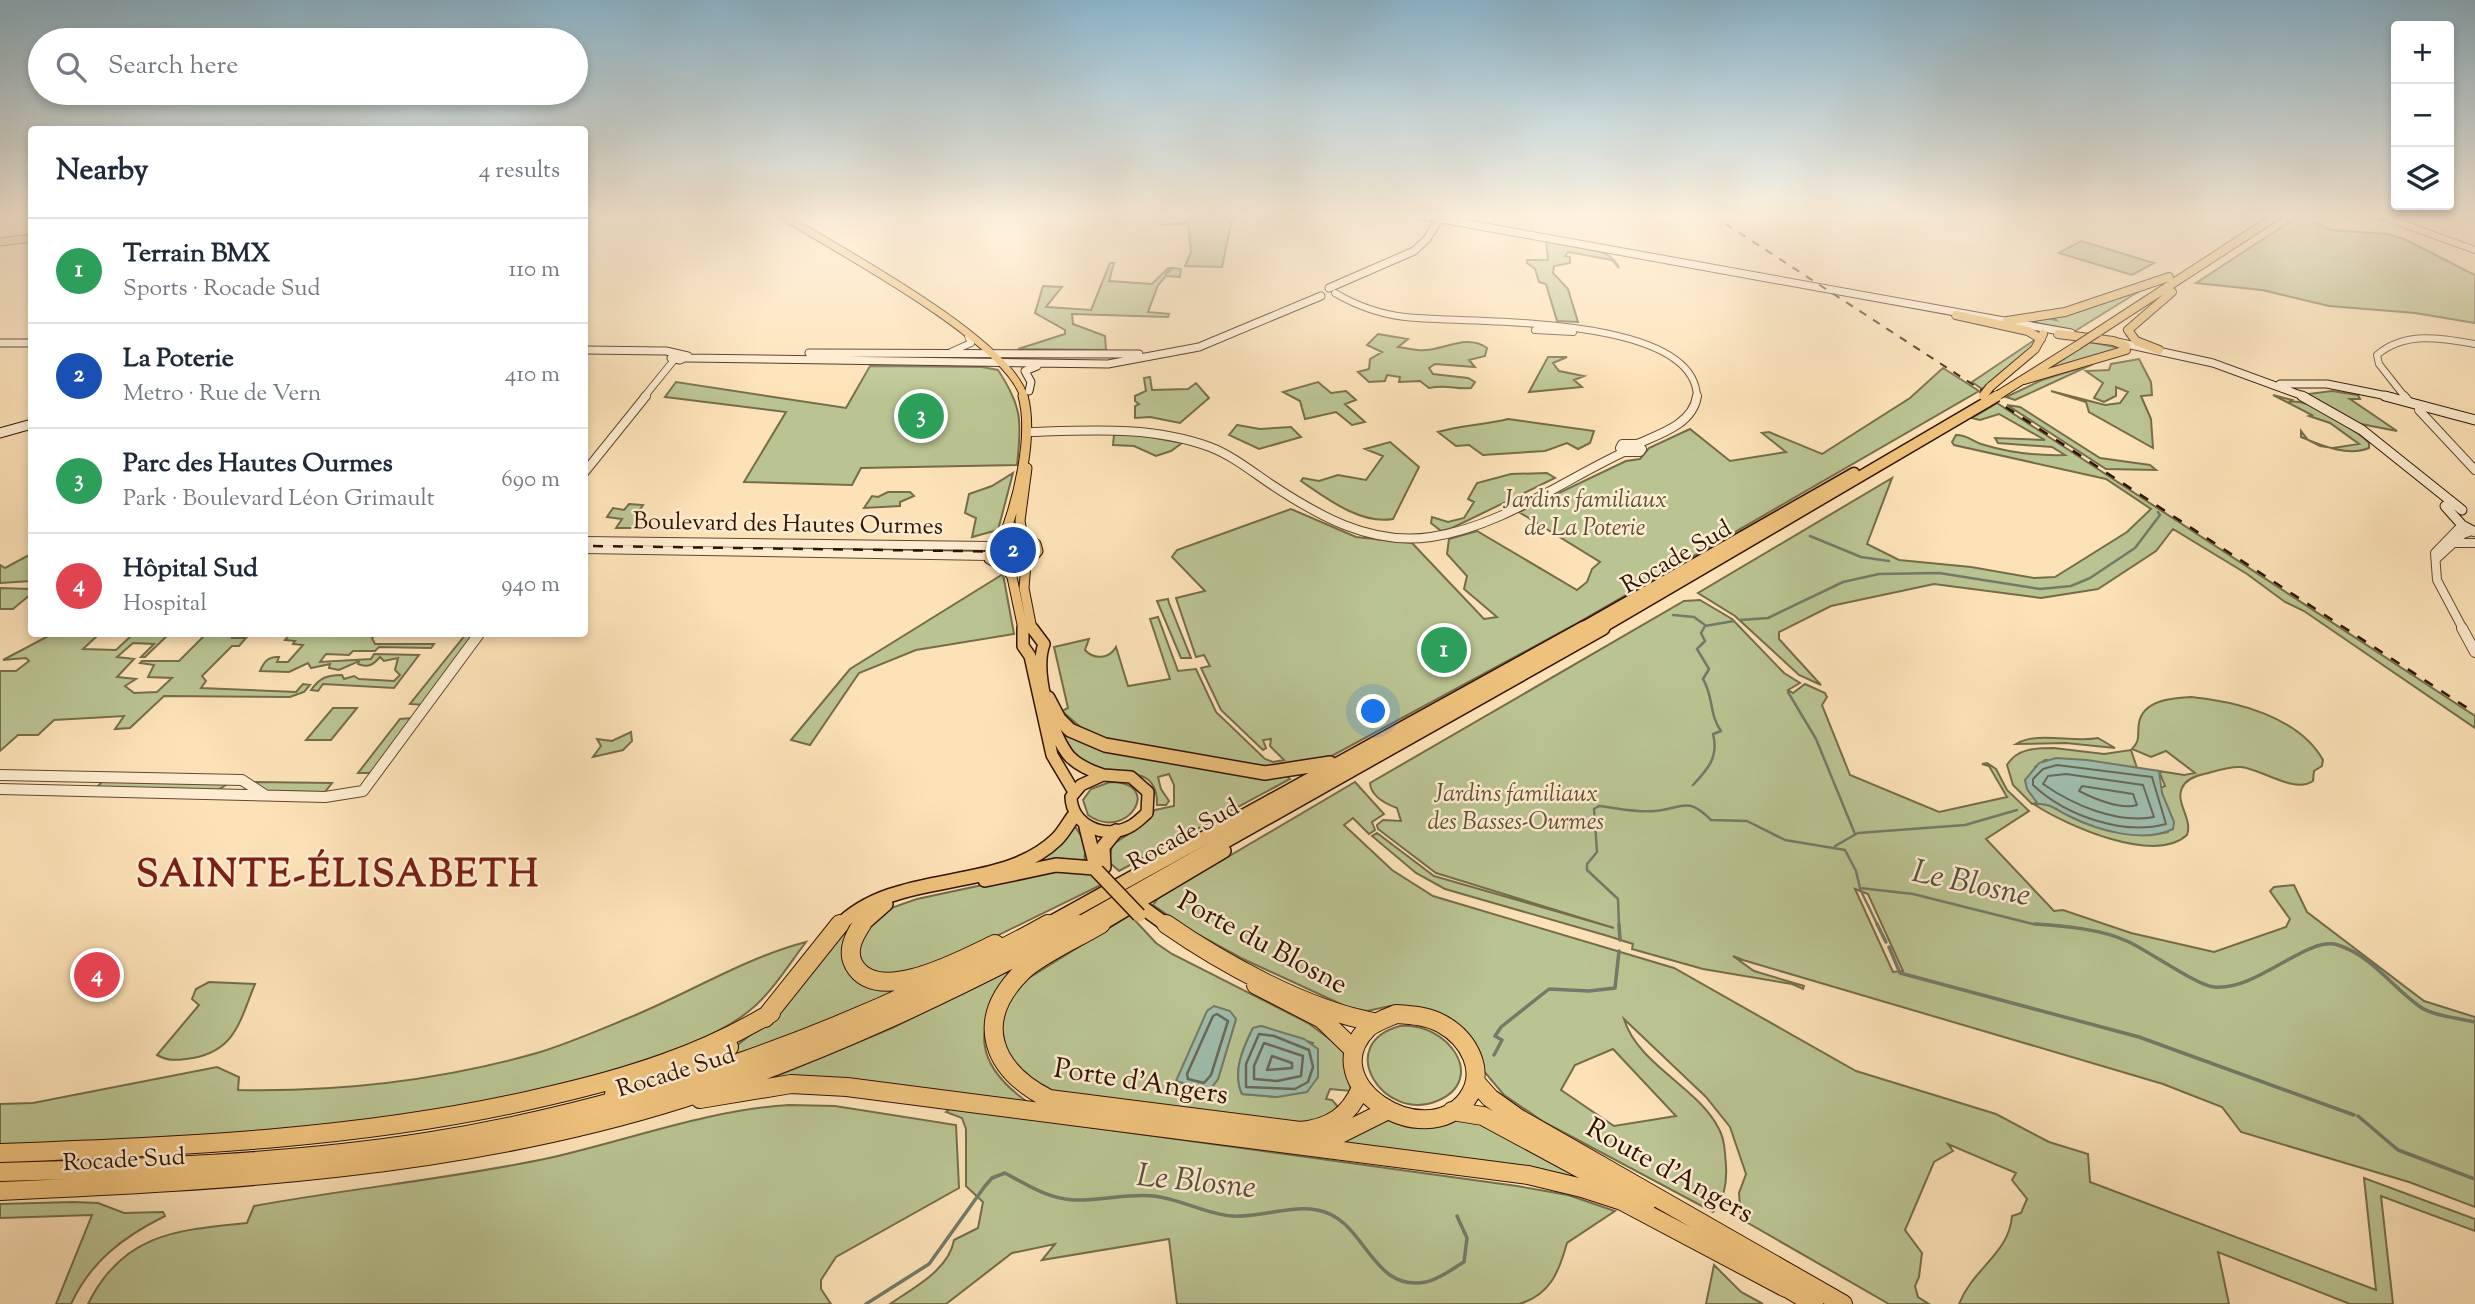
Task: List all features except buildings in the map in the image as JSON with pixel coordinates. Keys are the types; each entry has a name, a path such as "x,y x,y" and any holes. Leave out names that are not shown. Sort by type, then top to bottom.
{"highway":[{"path":"2043,335 2033,326 2034,321 2169,276"},
{"name":"Rocade Sud","path":"0,1191 193,1182 372,1166 534,1138 685,1098 804,1056 921,1005 1068,929 1767,535 2169,276"},
{"name":"Rocade Sud","path":"0,1172 214,1164 311,1157 429,1142 548,1119 684,1082 805,1040 906,997 1025,937 1345,760 1758,530 1989,394 2024,380 2098,335 2186,276"},
{"path":"2113,341 2192,276"},
{"path":"1956,315 2043,335 2098,335"},
{"path":"2007,321 2045,316"},
{"path":"2128,330 2136,341 2159,351"},
{"path":"2024,380 2122,353 2126,346 2113,341 2058,332"},
{"path":"1989,394 2035,349 2043,335"},
{"path":"2082,362 2159,351"},
{"path":"1048,698 1059,719 1070,730 1105,745 1265,773 1305,769 1345,760"},
{"name":"Porte d'Angers","path":"1284,808 1274,819 1136,912 1039,960 1006,991 995,1015 994,1042 1002,1063 1022,1085 1049,1099 1303,1132 1319,1129 1341,1118 1353,1105 1361,1088"},
{"path":"548,1119 569,1107 648,1083 709,1059 746,1035 771,1013 828,937 860,909 898,892 1019,862 1080,822 1098,869 1136,912 1193,953 1323,1019 1344,1036 1353,1049"},
{"path":"1098,869 1103,845 1116,831"},
{"path":"1025,937 998,943 929,973 900,980 884,981 860,972 849,951 850,940 859,924 877,909 895,901 1043,867 1070,864 1098,869"},
{"name":"Porte du Blosne","path":"1136,912 1312,1004 1349,1018 1374,1022"},
{"path":"0,1153 286,1138 400,1124 512,1105 620,1079 691,1055 732,1038 771,1013"},
{"path":"1408,1013 1444,1022 1470,1048 1474,1059 1475,1081 1465,1101 1452,1111 1420,1119 1386,1111 1361,1088 1353,1069 1353,1049 1358,1038 1374,1022 1408,1013"},
{"name":"Route d'Angers","path":"1475,1081 1490,1098 1518,1118 1843,1304"},
{"path":"685,1098 705,1100 747,1089 819,1084 1146,1124 1559,1181 1636,1207 1758,1277 1786,1288"},
{"path":"1146,1124 1307,1140 1340,1134 1386,1111"},
{"name":"Route d'Angers","path":"1452,1111 1483,1116 1559,1156 1751,1264 1814,1304"}],"main road":[{"path":"877,276 1002,358 1029,391"},
{"path":"588,350 679,357 836,352 944,354 1043,364 1108,364 1174,353 1222,338 1362,276"},
{"path":"1750,276 2159,351"},
{"path":"1896,302 1956,315"},
{"path":"930,309 1002,358 1024,397 1029,432 1003,538 989,551 992,561 1005,566 1026,563"},
{"path":"2043,335 2058,332 2098,335 2220,368 2279,388 2291,390 2326,387 2406,403"},
{"path":"0,345 28,345"},
{"path":"0,345 28,346"},
{"path":"588,357 971,363 1038,354 1174,353"},
{"path":"1023,537 1020,521 1031,382 1025,371 1043,364"},
{"path":"2279,388 2322,383 2475,420"},
{"path":"2279,388 2361,435 2458,512 2475,513"},
{"path":"2291,390 2364,431 2458,512 2462,525 2474,531"},
{"path":"0,433 28,425"},
{"path":"1003,538 1023,537 1038,547 1035,556 1026,563 1023,570 1024,590 1039,644 1039,657 1054,728 1064,750 1084,768 1104,775"},
{"path":"1005,566 1012,577 1025,647 1052,755 1074,792"},
{"path":"1025,647 1039,644"},
{"path":"1104,775 1122,775 1139,781 1150,799 1142,819 1116,831 1080,822 1070,804 1074,792 1086,781 1104,775"}],"street":[{"path":"1029,432 1139,431 1194,441 1223,453 1331,523 1359,533 1402,538 1458,530 1624,452 1640,452 1642,449 1637,444 1684,421 1694,410 1698,399 1691,376 1663,353 1632,339 1581,327 1417,319 1371,311 1327,293"},
{"path":"944,354 969,346 968,337"},
{"path":"2406,403 2378,361 2377,355 2385,346 2420,339 2475,344"},
{"path":"830,360 843,357 836,352"},
{"path":"588,468 663,372 679,357"},
{"path":"2421,408 2474,470"},
{"path":"2462,525 2440,547 2436,559 2437,580 2475,652"},
{"path":"2436,559 2454,543 2474,531"},
{"name":"Boulevard des Hautes Ourmes","path":"588,541 989,551"},
{"path":"2454,543 2475,543"},
{"name":"Boulevard des Hautes Ourmes","path":"588,550 989,551"},
{"path":"0,789 336,797 363,791 477,637"},
{"path":"0,775 242,780 265,795"}],"green space":[{"path":"1105,276 1110,276 1109,281 1152,284 1160,276 1180,276 1166,276 1158,285 1148,312 1169,314 1168,317 1072,314 1073,324 1105,336 1106,350 1018,349 1065,334 1065,330 1035,313 1043,286 1062,287 1046,307 1091,310"},
{"path":"1537,276 1556,276 1568,289 1578,322 1557,321 1546,284 1539,282"},
{"path":"2207,276 2475,276 2475,323 2415,313 2329,306 2262,290 2196,283"},
{"path":"2146,287 2075,331 2035,324 2041,319 2056,320 2053,317"},
{"path":"1378,334 1408,339 1398,347 1416,350 1464,342 1480,344 1487,348 1485,356 1469,360 1475,367 1435,364 1429,368 1433,374 1468,378 1475,382 1471,388 1429,388 1420,381 1399,382 1400,377 1387,375 1385,381 1369,382 1358,372 1369,369 1370,359 1382,352 1367,345"},
{"path":"2036,339 2035,344 1982,389 1972,382"},
{"path":"2090,342 2124,349 2045,371"},
{"path":"1548,357 1567,357 1553,363 1559,371 1584,376 1574,380 1582,387 1529,392"},
{"path":"2139,359 2151,382 2152,395 2141,396 2151,419 2153,448 2089,412 2086,402 2051,391 2105,405 2120,403 2128,392 2116,387 2116,396 2104,402 2094,398 2103,383 2086,371 2109,370 2111,364"},
{"path":"2093,364 2015,400 2006,397 2042,380"},
{"path":"870,366 982,367 998,370 1012,394 1018,415 1020,437 1017,465 861,468 852,485 744,482 786,412 665,397 676,382 846,408"},
{"name":"Jardins familiaux de La Poterie","path":"1943,368 1979,391 1574,625 1328,758 1274,768 1116,742 1086,732 1062,711 1068,708 1054,647 1089,639 1085,650 1101,657 1116,647 1128,686 1170,679 1150,619 1158,617 1178,671 1196,669 1216,712 1265,759 1273,762 1284,760 1270,746 1271,739 1263,740 1266,748 1263,750 1221,710 1201,668 1210,666 1204,655 1196,657 1176,598 1205,591 1172,557 1177,550 1291,509 1356,537 1412,543 1484,619 1497,617 1464,589 1467,576 1447,554 1449,539 1477,531 1577,590 1587,582 1592,569 1600,562 1519,512 1626,461 1640,459 1649,448 1690,429 1730,461 1786,452 1762,433 1769,432 1822,454 1910,398"},
{"path":"1150,377 1152,390 1188,389 1196,383 1209,398 1180,423 1150,417 1135,418 1135,406 1139,404 1135,401 1135,396 1146,391 1144,378"},
{"path":"1318,382 1331,393 1346,391 1356,400 1345,404 1365,422 1352,425 1336,412 1305,419 1300,401 1283,392"},
{"path":"2332,391 2358,395 2360,399 2350,399 2397,431 2361,424 2308,394"},
{"path":"2273,395 2292,400 2289,402 2307,404 2328,414 2364,438 2369,443 2369,448 2343,451 2329,447 2359,444 2330,423 2309,416 2312,415"},
{"path":"1997,403 2475,716 2475,728 2304,611 2285,602 2247,574 2173,529 2156,551 2098,589 2041,598 1934,584 1831,606 1779,632 1779,639 1821,685 1799,675 1735,616 1698,593 1892,478 1867,544 1899,560 1971,567 2034,578 2055,577 2127,532 2151,509 2106,479 1954,445 1952,442 1956,435 1960,435 1981,444 2012,451 2065,455 2052,447 1998,443 1995,438 2045,440 1999,414 1980,420 1972,418"},
{"path":"2007,405 2020,407 2100,458 2150,465 2156,470 2106,469"},
{"path":"1508,419 1594,431 1590,443 1578,449 1567,443 1545,451 1483,455 1469,445 1456,446 1438,432"},
{"path":"1237,425 1260,429 1291,427 1301,437 1259,449 1229,435"},
{"path":"1135,434 1182,443 1171,451 1156,456 1134,446 1113,445 1114,435"},
{"path":"1390,442 1419,467 1393,519 1381,520 1356,514 1301,481 1303,478 1319,481 1338,475 1366,480 1383,456 1365,449"},
{"path":"1013,473 998,530 972,537 976,518 965,513 969,494 992,486"},
{"path":"1547,473 1555,478 1452,528 1441,531 1431,523 1432,517 1448,522 1464,518 1474,502 1468,499 1477,483 1511,474"},
{"path":"888,492 910,492 914,496 900,502 900,506 864,508 872,496 878,497"},
{"path":"629,504 643,505 636,515 639,519 633,528 616,528 622,519 607,517 613,508 624,510"},
{"path":"28,556 28,581 0,583 0,565 5,568"},
{"path":"1003,574 1014,634 916,650 859,673 810,745 791,740 850,669"},
{"path":"0,588 28,589 28,596 13,609 0,609"},
{"path":"1168,599 1191,658 1181,658 1157,601"},
{"name":"Jardins familiaux des Basses-Ourmes","path":"1700,600 1732,619 1784,673 1800,683 1788,690 1793,693 1805,684 1825,693 1827,697 1822,705 1850,775 1939,812 2007,797 1989,766 1982,764 1987,763 1996,769 2007,790 2029,811 1986,839 2054,911 2063,910 2131,933 2214,952 2286,927 2290,919 2270,891 2274,887 2294,885 2307,912 2424,1001 2475,1017 2475,1207 2409,1182 2241,1132 2222,1107 2163,1084 1733,956 1754,971 1804,986 1803,989 1792,984 1703,969 1632,949 1633,944 1608,936 1445,889 1416,873 1372,836 1377,833 1434,876 1614,928 1436,873 1378,829 1377,825 1383,820 1401,821 1397,808 1376,796 1370,783 1684,601","holes":["1855,889 1868,894 1903,971 1893,972"]},
{"path":"46,637 96,637 83,649 116,650 130,637 166,637 145,657 141,657 154,644 133,643 117,657 134,659 117,677 136,679 125,686 134,693 157,692 172,678 148,677 154,665 140,663 142,661 179,661 203,637 246,638 239,646 232,646 202,676 206,681 201,688 296,692 303,684 310,685 304,692 290,697 164,696 130,728 115,729 124,716 54,720 38,735 18,735 0,751 0,671 16,671 29,661 26,658 3,660"},
{"path":"288,637 373,637 375,644 434,644 431,648 379,647 375,651 353,651 349,655 326,654 320,662 371,659 374,654 419,655 394,688 323,684 318,691 311,690 324,678 332,676 394,681 400,675 395,670 398,658 384,661 380,657 368,666 358,664 359,661 339,670 329,668 330,664 311,668 308,663 289,672 260,671 265,662 272,658 279,657 277,662 288,662 303,645 285,640"},
{"path":"464,637 474,637 425,705 410,704"},
{"path":"2191,697 2246,707 2283,722 2299,733 2323,760 2322,766 2314,771 2313,781 2297,785 2241,767 2194,777 2188,780 2180,794 2188,823 2187,835 2172,843 2154,846 2110,839 2067,822 2035,805 2052,807 2080,821 2112,831 2146,835 2168,832 2169,814 2160,788 2165,786 2159,771 2184,775 2195,773 2166,751 2151,757 2132,749 2138,740 2139,723 2146,709 2159,702"},
{"path":"333,708 357,708 331,740 306,740"},
{"path":"413,718 371,773 358,773 400,719"},
{"path":"1062,729 1287,776 1290,779 1119,871 1109,862 1112,845 1145,823 1155,810 1174,806 1174,785 1169,774 1158,777 1161,789 1169,801 1166,805 1157,805 1156,792 1145,777 1098,769 1086,763 1070,748"},
{"path":"631,732 632,741 623,750 593,757 601,746 597,739 612,741"},
{"path":"2035,738 2098,738 2115,748 2066,743 2016,744"},
{"path":"2054,748 2104,754 2131,750 2137,768 2045,760 2035,767 2040,802 2032,804 2013,785 2007,765 2022,752"},
{"path":"104,780 229,783 218,790 97,787"},
{"path":"253,782 332,783 325,792 262,791"},
{"path":"1110,782 1126,785 1135,791 1137,800 1127,817 1116,822 1102,822 1088,815 1083,800 1091,789"},
{"path":"1355,782 1384,814 1372,822 1375,830 1369,834 1353,818 1344,825 1392,870 1433,896 1674,968 1856,1071 1996,1114 2049,1142 2088,1154 2090,1182 2376,1290 2364,1178 2475,1219 2475,1231 2381,1196 2393,1304 2350,1304 2218,1252 2229,1304 1959,1304 1973,1280 1998,1251 2012,1216 2021,1213 2027,1199 2012,1180 2016,1173 1948,1144 1953,1151 1934,1162 1905,1230 1922,1253 1915,1286 1918,1297 1929,1304 1889,1304 1741,1219 1739,1193 1746,1174 1730,1127 1706,1097 1624,1019 1642,1050 1697,1101 1721,1133 1726,1178 1722,1197 1713,1212 1544,1122 1504,1095 1482,1069 1476,1049 1410,1007 1390,1006 1367,1011 1347,1007 1241,958 1188,929 1153,905 1158,898","holes":["1613,1049 1676,1116 1614,1126 1561,1090 1575,1065"]},
{"path":"1074,825 1086,843 1084,863 1013,869"},
{"path":"1057,869 1091,873 1101,885 933,967 885,976 863,966 856,945 858,938 888,909 917,899"},
{"path":"1130,915 1156,943 1172,954 1308,1023 1343,1049 1351,1091 1330,1089 1326,1099 1332,1100 1340,1109 1321,1121 1301,1124 1044,1090 1009,1062 1001,1026 1008,1002 1024,981","holes":["1236,1019 1218,1079 1209,1090 1199,1089","1261,1026 1313,1043 1277,1097 1242,1094 1239,1086 1238,1069 1242,1052 1253,1028"]},
{"path":"855,917 855,973 924,978 860,1009 712,1065 767,1022"},
{"path":"806,942 765,996 736,1021 655,1057 547,1088 471,1105 315,1127 0,1145 0,1104 33,1103 217,1067 239,1077 238,1090 313,1089 426,1077 537,1053 648,1009 760,957"},
{"path":"1006,972 1010,976 989,1012 985,1045 997,1074 1029,1103 767,1080 892,1028"},
{"path":"209,982 255,984 240,1021 228,1041 207,1054 193,1058 174,1060 157,1055 199,1005 192,999 196,989"},
{"path":"1400,1026 1418,1027 1447,1042 1461,1067 1460,1080 1452,1092 1437,1101 1417,1105 1399,1101 1384,1092 1373,1078 1368,1063 1370,1048 1380,1035"},
{"path":"789,1105 835,1106 956,1125 959,1188 836,1257 821,1280 821,1289 831,1304 88,1304 102,1280 118,1262 135,1249 175,1233 247,1223 254,1206 512,1165 579,1151 698,1119"},
{"path":"951,1108 1517,1186 1568,1195 1615,1211 1567,1243 1552,1281 1538,1295 1519,1304 1177,1304 1169,1239 1042,1260 1055,1244 1012,1253 946,1304 890,1304 938,1269 951,1251 954,1240 978,1228 983,1202 966,1186 966,1129 962,1118 946,1112"},
{"path":"1455,1119 1481,1123 1593,1182 1341,1147 1340,1141 1386,1120"},
{"path":"98,1203 124,1213 163,1212 165,1216 122,1242 98,1263 71,1304 56,1304 92,1215 0,1218 0,1204"},
{"path":"1714,1265 1741,1292 1763,1304 1706,1304"}],"water":[{"path":"2056,758 2159,771 2162,793 2174,822 2173,829 2148,835 2120,833 2093,826 2050,806 2038,804 2027,789 2025,780 2039,763"},
{"path":"1214,1006 1230,1011 1236,1019 1218,1079 1209,1091 1176,1081 1207,1011"},
{"path":"1261,1026 1304,1039 1318,1049 1318,1077 1307,1092 1277,1097 1242,1094 1238,1077 1240,1060 1253,1028"}],"waterway":[{"path":"1740,620 1768,618 1843,582 1879,574 1939,573 2040,589 2071,586 2090,578 2135,548 2160,515 2158,512"},
{"path":"1810,536 1861,557 1889,561"},
{"path":"1673,615 1694,617 1705,625"},
{"path":"1693,785 1711,762 1715,749 1713,734 1721,731 1703,679 1709,669 1697,649 1705,641 1701,633 1705,626 1734,621"},
{"path":"1788,692 1816,739 1855,834"},
{"name":"Le Blosne","path":"1619,926 1618,899 1587,870 1587,864 1597,852 1594,809 1599,806 1648,811 1684,805 1696,808 1711,820 1747,821 1785,840 1845,850 1856,871 1860,888 1913,894 2043,925"},
{"path":"1835,846 1858,833 1965,825 2017,810"},
{"path":"1860,889 1878,926"},
{"name":"Le Blosne","path":"1619,924 1620,940"},
{"name":"Le Blosne","path":"2035,924 2043,925"},
{"name":"Le Blosne","path":"2043,925 2063,926"},
{"name":"Le Blosne","path":"2043,925 2083,929 2118,938 2196,981 2214,987 2248,981 2312,948 2326,944 2338,945 2361,956 2424,1009 2475,1022"},
{"path":"1878,926 1886,942"},
{"path":"1889,947 1900,973 2139,1037 2354,1115"},
{"name":"Le Blosne","path":"1494,1055 1502,1040 1495,1036 1501,1027 1549,989 1589,991 1615,988 1619,951"},
{"path":"2358,1116 2398,1150 2475,1179"},
{"name":"Le Blosne","path":"866,1304 929,1264 985,1186 992,1178 1005,1173 1038,1191 1065,1199 1154,1196 1232,1216 1296,1209 1317,1210 1333,1216 1347,1226 1380,1266 1392,1277 1407,1282 1431,1281 1464,1262 1467,1238 1457,1216"}],"railway":[{"path":"1806,276 1992,397"},
{"path":"1989,396 2475,713"},
{"path":"593,546 1027,552"}],"place":[{"name":"Parc des Hautes Ourmes","path":"921,416"},
{"name":"La Poterie","path":"1013,550"},
{"name":"Terrain BMX","path":"1444,650"},
{"name":"Hôpital Sud","path":"97,975"}],"district":[{"name":"SAINTE-ÉLISABETH","path":"338,877"}]}
